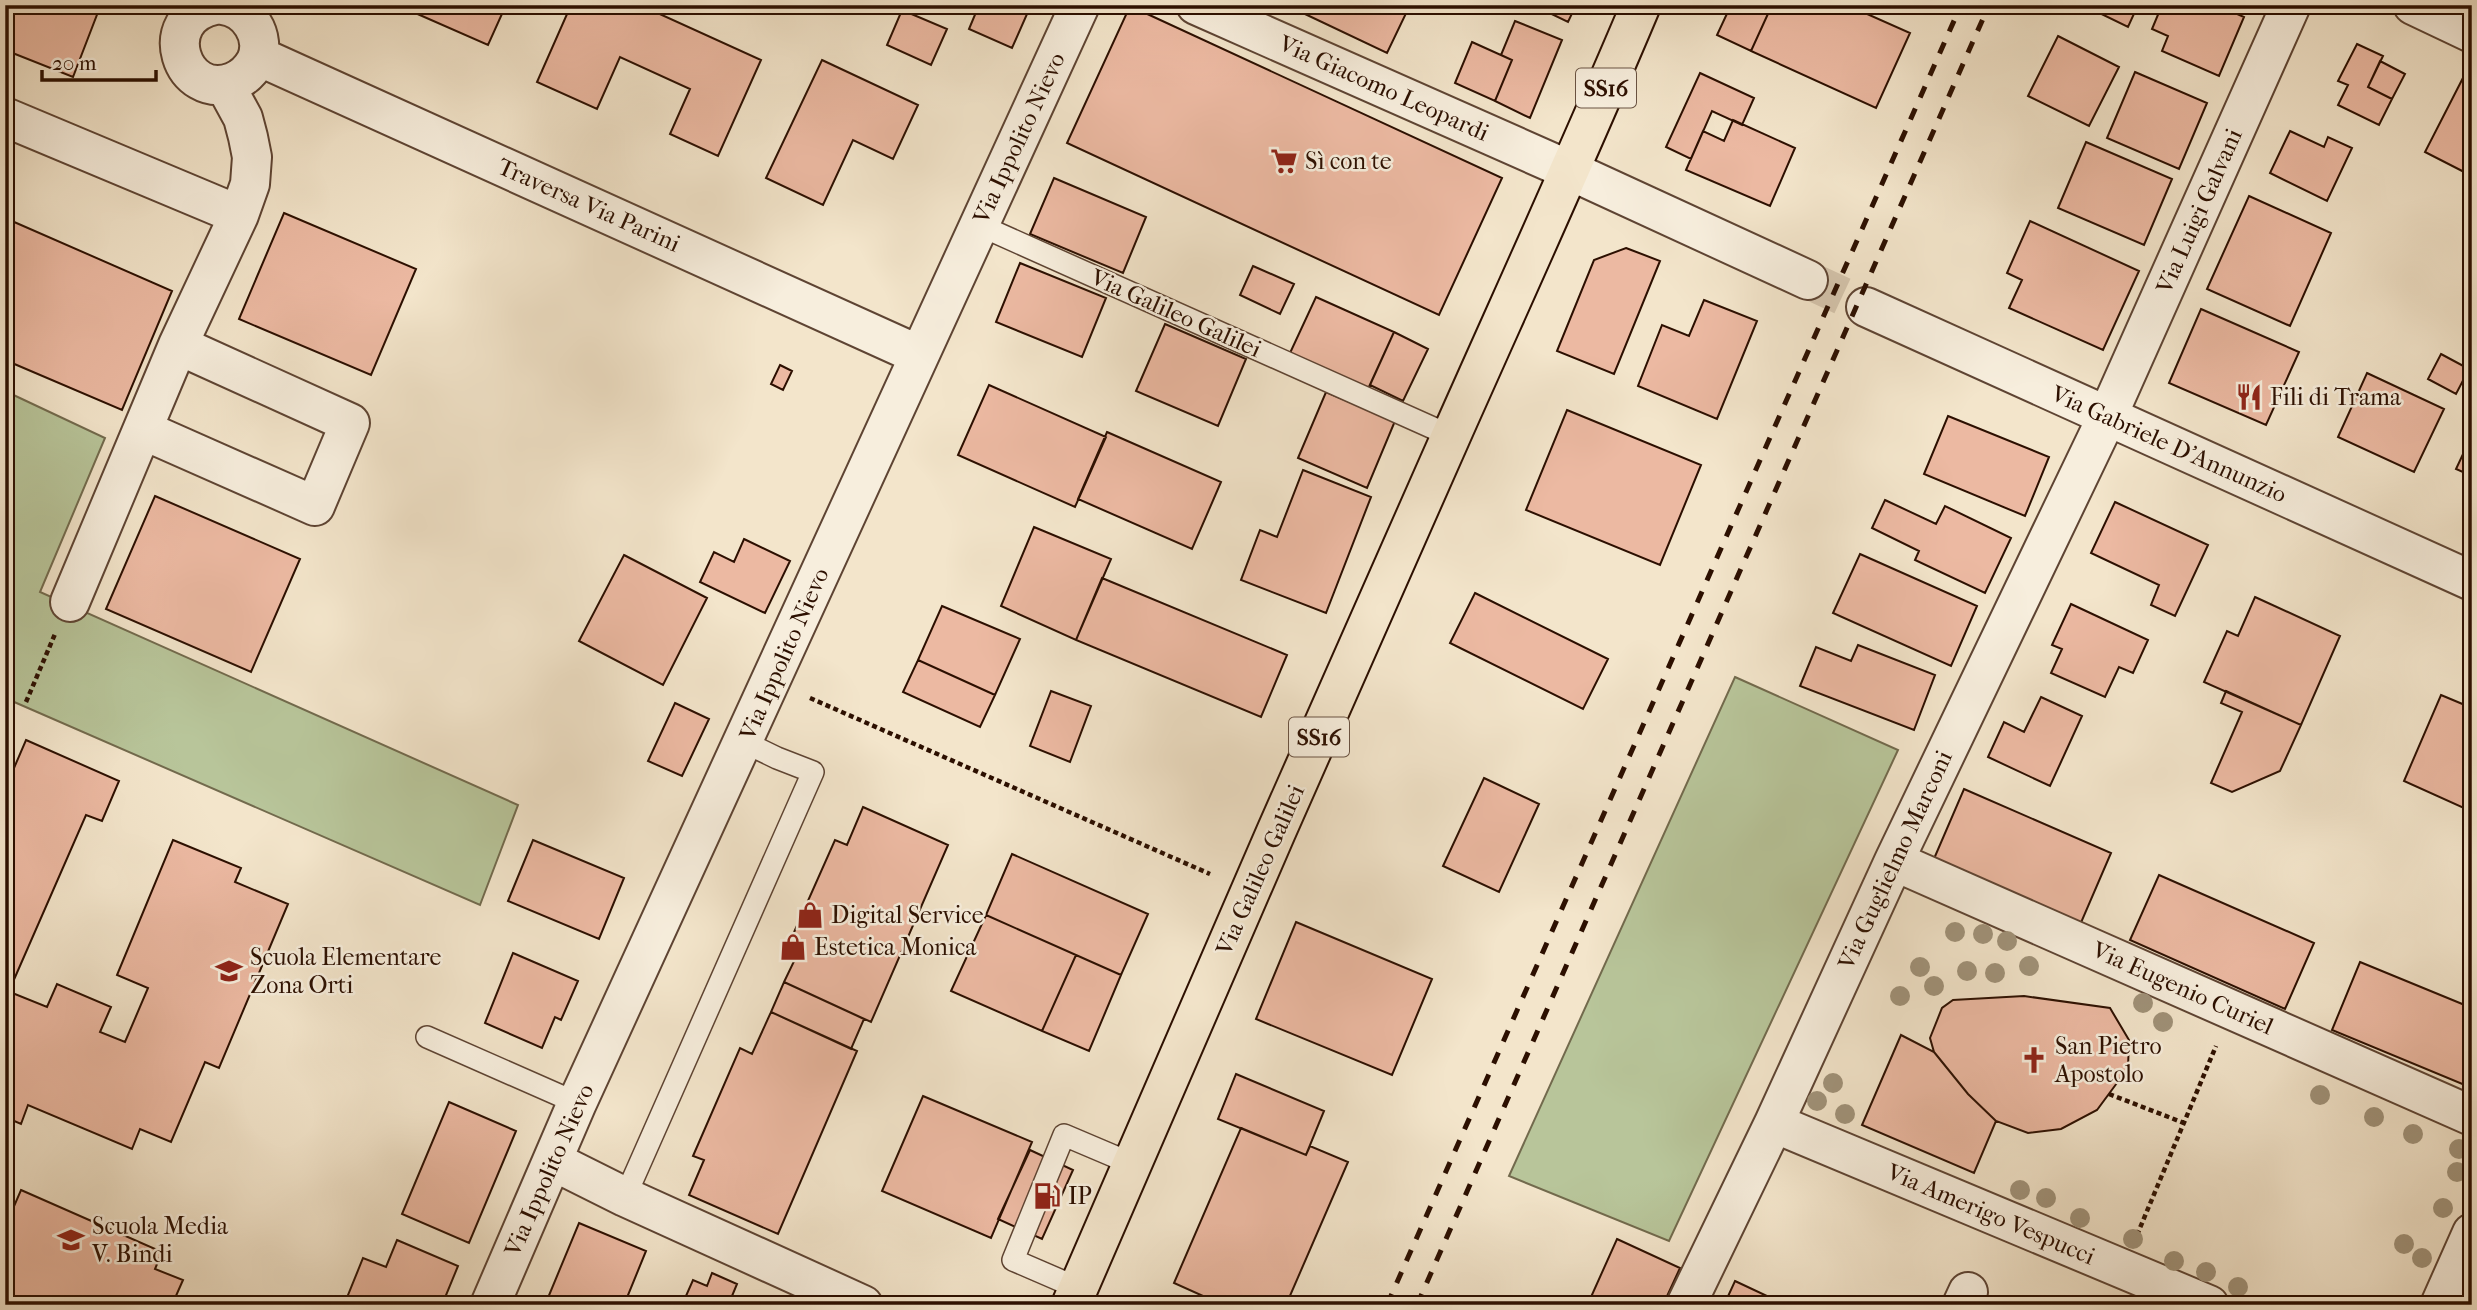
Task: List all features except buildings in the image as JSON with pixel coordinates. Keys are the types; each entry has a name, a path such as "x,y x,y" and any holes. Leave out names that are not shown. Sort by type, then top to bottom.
{"main road":[{"name":"Via Galileo Galilei","path":"1074,1296 1130,1163 1451,436 1571,171 1641,5"}],"street":[{"name":"Via Ippolito Nievo","path":"490,1305 577,1103 1080,5"},
{"name":"Via Giacomo Leopardi","path":"1196,5 1571,171"},
{"name":"Via Luigi Galvani","path":"2107,416 2291,5"},
{"path":"2413,5 2472,33"},
{"path":"210,6 242,12 257,32 258,56 246,75 225,85 212,84 200,80 182,61 180,35 185,23 194,14 210,6"},
{"name":"Traversa Via Parini","path":"258,56 919,355"},
{"path":"70,601 178,345 239,215 250,184 252,157 243,118 225,85"},
{"path":"5,117 239,215"},
{"path":"1571,171 1808,281"},
{"name":"Via Gabriele D'Annunzio","path":"1866,307 2472,581"},
{"path":"143,430 315,506 350,423 178,345"},
{"name":"Via Guglielmo Marconi","path":"1686,1305 2107,416"},
{"name":"Via Eugenio Curiel","path":"1894,861 2472,1116"},
{"name":"Via Amerigo Vespucci","path":"1774,1123 2209,1305"},
{"path":"553,1160 625,1197 863,1305"},
{"path":"2440,1305 2472,1234"}],"lane":[{"name":"Via Galileo Galilei","path":"979,225 1451,436"},
{"path":"625,1197 813,772 744,742"},
{"path":"427,1037 577,1103"},
{"path":"1074,1296 1013,1260 1064,1135 1130,1163"}],"path":[{"path":"26,702 70,601"},
{"path":"810,698 1210,874"},
{"path":"2123,1269 2232,1010"},
{"path":"2109,1094 2184,1123"}],"green space":[{"path":"5,391 105,438 40,592 518,805 480,905 5,698"},
{"path":"1735,677 1898,750 1669,1241 1509,1176"}],"tunnel":[{"path":"1808,280 1866,307"}],"railway":[{"path":"1387,1305 1961,5"},
{"path":"1417,1305 1989,5"}],"place":[{"name":"Sì con te","path":"1284,161"},
{"name":"Fili di Trama","path":"2249,397"},
{"name":"Digital Service","path":"810,915"},
{"name":"Estetica Monica","path":"793,947"},
{"name":"Scuola Elementare Zona Orti","path":"229,971"},
{"name":"San Pietro Apostolo","path":"2034,1060"},
{"name":"IP","path":"1047,1196"},
{"name":"Scuola Media V. Bindi","path":"71,1240"}]}
